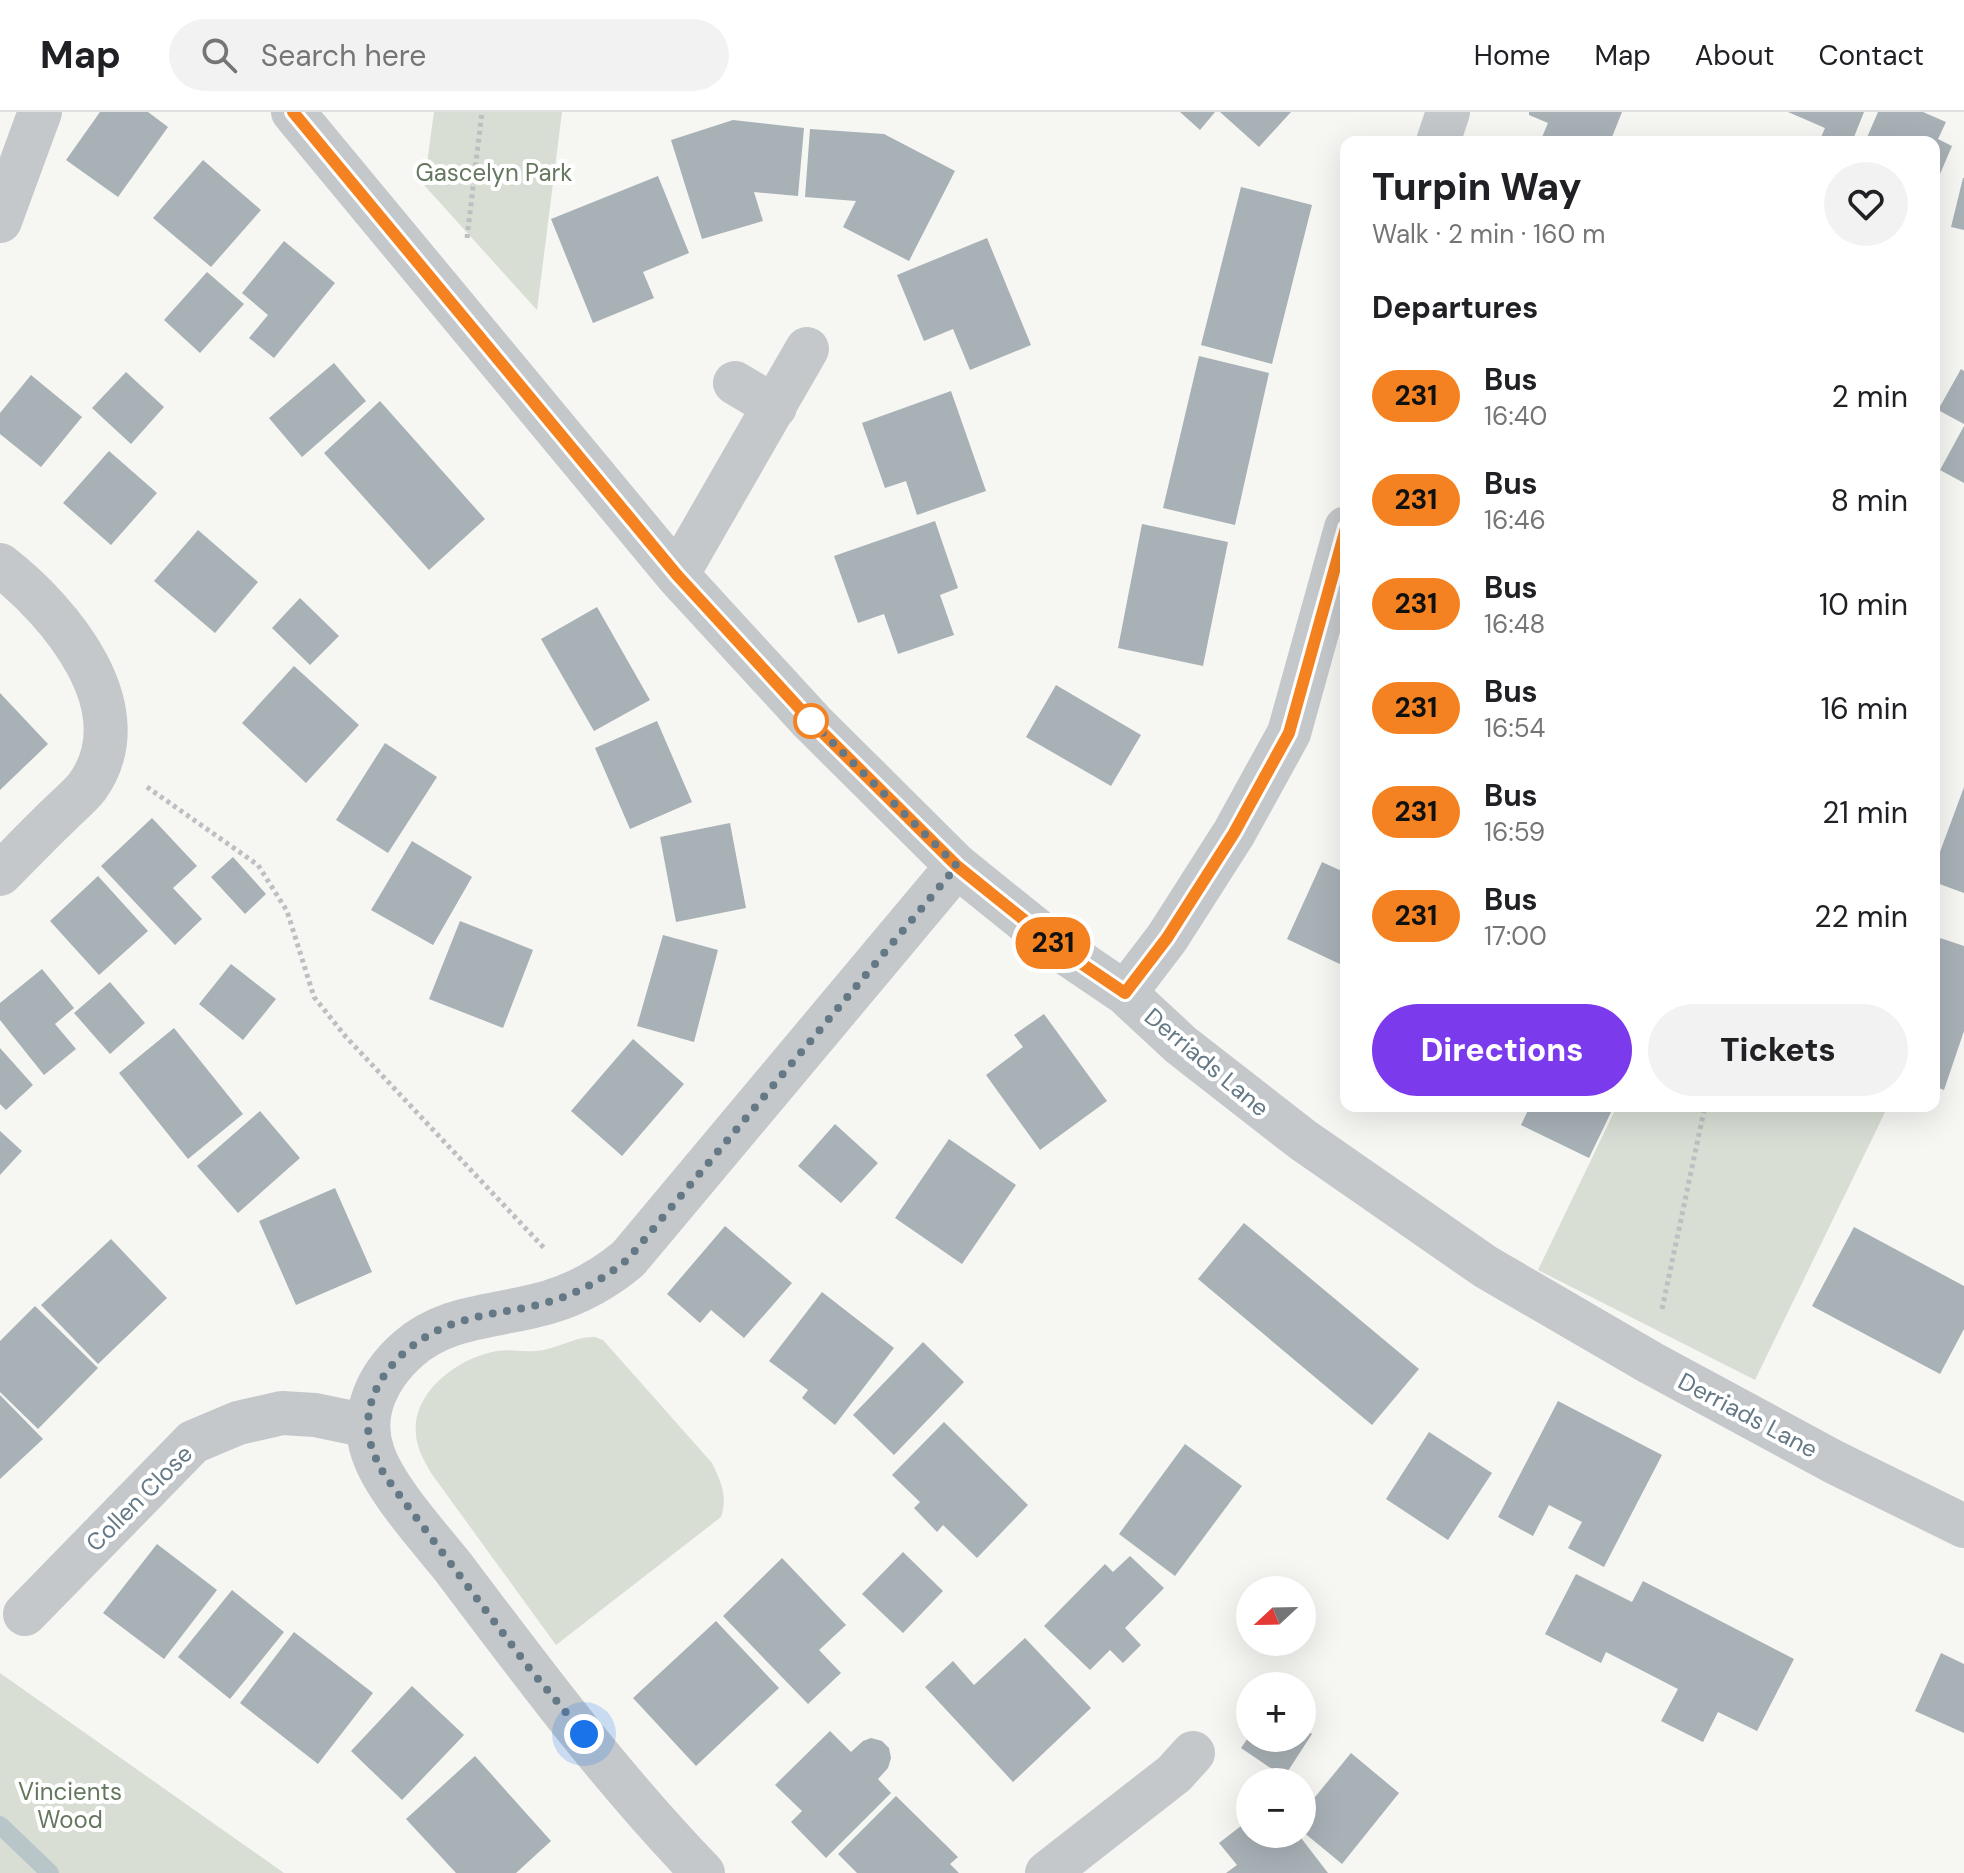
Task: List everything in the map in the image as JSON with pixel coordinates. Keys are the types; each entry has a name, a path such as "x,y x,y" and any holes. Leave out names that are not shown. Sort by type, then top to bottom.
{"street":[{"path":"0,221 40,112"},
{"name":"Derriads Lane","path":"293,112 677,575 812,722 957,866 1060,949 1125,993 1181,1045 1303,1140 1486,1267 1651,1363 1834,1462 1964,1526"},
{"path":"1440,136 1448,112"},
{"path":"677,575 807,349"},
{"path":"735,383 775,407"},
{"path":"1125,993 1167,938 1234,833 1289,733 1340,550"},
{"path":"0,565 34,593 61,623 84,660 102,700 107,727 103,757 86,787 0,874"},
{"path":"703,1873 529,1668 403,1503 373,1453 368,1426 372,1398 386,1373 407,1350 432,1332 460,1321 547,1303 583,1289 608,1276 634,1253 957,866"},
{"name":"Collen Close","path":"25,1614 193,1442 238,1423 282,1413 315,1415 368,1426"},
{"path":"1047,1873 1174,1774 1193,1753"}],"path":[{"path":"458,310 482,112"},
{"path":"103,757 258,865 287,911 314,997 346,1037 583,1289"},
{"path":"1651,1363 1704,1112"}],"green space":[{"name":"Gascelyn Park","path":"434,112 562,112 537,310 424,185"},
{"path":"1614,1112 1885,1112 1755,1380 1538,1270"},
{"path":"595,1337 603,1340 712,1463 724,1502 721,1517 556,1645 431,1473 419,1448 416,1427 426,1396 450,1371 465,1362 497,1351 543,1350"},
{"name":"Vincients Wood","path":"0,1673 284,1873 0,1873"}],"building":[{"path":"100,112 148,112 168,127 118,197 66,160"},
{"path":"1180,112 1215,112 1200,130"},
{"path":"1220,112 1291,112 1259,147"},
{"path":"1529,112 1622,112 1612,136 1543,136 1548,123 1529,115"},
{"path":"1788,112 1864,112 1854,136 1822,136 1825,128"},
{"path":"1878,112 1923,112 1946,122 1939,136 1868,136"},
{"path":"733,120 804,128 798,196 754,192 763,221 702,239 671,140"},
{"path":"810,129 884,134 955,171 909,261 843,227 856,201 805,197"},
{"path":"1940,140 1952,146 1940,174"},
{"path":"203,160 261,210 211,267 153,218"},
{"path":"658,176 689,253 643,272 654,298 593,323 551,219"},
{"path":"1964,178 1964,230 1951,227"},
{"path":"1241,187 1312,205 1272,364 1201,345"},
{"path":"987,238 1031,345 970,370 953,329 924,341 897,275"},
{"path":"284,241 335,283 274,358 249,338 268,315 242,293"},
{"path":"207,272 244,304 200,353 164,320"},
{"path":"1199,356 1269,373 1235,525 1163,508"},
{"path":"334,363 366,401 302,457 269,418"},
{"path":"1961,369 1964,371 1964,424 1940,411"},
{"path":"126,372 164,407 131,444 92,408"},
{"path":"31,375 82,417 41,467 0,434 0,413"},
{"path":"951,391 986,491 917,515 906,481 885,488 862,423"},
{"path":"380,401 485,519 429,570 324,453"},
{"path":"1964,426 1964,483 1940,470"},
{"path":"109,451 157,493 111,545 63,503"},
{"path":"935,521 958,588 940,595 954,635 898,654 884,614 858,623 834,556"},
{"path":"1142,524 1228,542 1203,666 1118,648"},
{"path":"198,530 258,582 215,633 154,581"},
{"path":"300,598 339,636 310,665 272,628"},
{"path":"597,607 650,700 594,731 541,639"},
{"path":"294,666 359,725 306,783 242,723"},
{"path":"1056,685 1141,735 1111,786 1026,737"},
{"path":"0,693 48,744 0,790"},
{"path":"657,721 692,802 630,829 595,748"},
{"path":"385,743 437,777 388,853 336,820"},
{"path":"1964,787 1964,893 1940,884 1940,852"},
{"path":"152,818 197,866 173,888 202,919 175,945 101,866"},
{"path":"730,823 746,908 676,922 660,837"},
{"path":"412,841 472,877 433,945 371,910"},
{"path":"233,857 266,894 245,914 211,877"},
{"path":"1322,862 1340,870 1340,964 1287,939"},
{"path":"98,876 148,931 99,975 50,921"},
{"path":"460,921 533,950 503,1028 429,999"},
{"path":"663,935 718,950 694,1042 637,1026"},
{"path":"1940,938 1964,946 1964,1031 1944,1090 1940,1088"},
{"path":"231,964 276,999 243,1040 199,1004"},
{"path":"42,969 74,1008 55,1024 76,1049 44,1075 0,1020 0,1003"},
{"path":"110,982 145,1023 110,1054 74,1013"},
{"path":"1044,1014 1107,1101 1040,1150 986,1075 1023,1047 1014,1035"},
{"path":"174,1028 243,1114 188,1159 119,1073"},
{"path":"633,1039 684,1084 622,1156 571,1111"},
{"path":"0,1048 33,1085 6,1110 0,1104"},
{"path":"260,1111 300,1158 238,1213 197,1166"},
{"path":"1527,1112 1611,1112 1589,1158 1521,1125"},
{"path":"835,1124 878,1163 841,1203 798,1166"},
{"path":"0,1131 22,1151 0,1175"},
{"path":"949,1139 1016,1185 962,1264 895,1218"},
{"path":"335,1188 372,1272 296,1305 259,1221"},
{"path":"1244,1223 1419,1369 1372,1425 1198,1279"},
{"path":"725,1226 792,1283 744,1338 711,1310 700,1323 667,1294"},
{"path":"1854,1227 1964,1286 1964,1329 1940,1374 1812,1306"},
{"path":"111,1239 167,1298 98,1364 41,1305"},
{"path":"822,1292 894,1348 835,1425 802,1398 808,1390 769,1361"},
{"path":"35,1306 98,1368 38,1429 0,1392 0,1341"},
{"path":"923,1342 964,1382 894,1455 853,1415"},
{"path":"0,1395 43,1439 0,1479"},
{"path":"1558,1401 1662,1455 1604,1567 1568,1548 1582,1522 1549,1505 1533,1536 1498,1517"},
{"path":"944,1422 1028,1505 977,1558 943,1525 937,1532 914,1508 920,1502 892,1475"},
{"path":"1429,1432 1492,1473 1448,1540 1386,1499"},
{"path":"1185,1444 1242,1486 1175,1576 1119,1534"},
{"path":"157,1544 217,1590 164,1659 103,1613"},
{"path":"903,1552 943,1591 903,1633 862,1594"},
{"path":"1130,1556 1164,1588 1125,1628 1141,1645 1123,1663 1110,1650 1090,1670 1044,1626 1105,1564 1113,1572"},
{"path":"782,1558 846,1625 819,1650 841,1673 808,1704 723,1616"},
{"path":"1576,1574 1632,1602 1643,1581 1794,1659 1757,1731 1718,1712 1703,1742 1661,1721 1678,1689 1606,1652 1601,1663 1545,1634"},
{"path":"232,1590 284,1632 230,1699 178,1657"},
{"path":"716,1621 779,1688 696,1766 633,1698"},
{"path":"294,1632 373,1693 318,1764 240,1703"},
{"path":"1025,1638 1091,1708 1013,1782 925,1687 953,1661 974,1685"},
{"path":"1941,1653 1964,1664 1964,1733 1915,1711"},
{"path":"412,1686 464,1735 402,1800 351,1751"},
{"path":"830,1731 851,1752 871,1738 882,1741 889,1748 891,1758 888,1768 878,1779 891,1793 826,1858 791,1822 802,1811 775,1785"},
{"path":"1247,1752 1300,1752 1290,1768 1271,1768"},
{"path":"1351,1753 1399,1793 1342,1864 1316,1843 1316,1796"},
{"path":"475,1756 551,1841 516,1873 456,1873 406,1819"},
{"path":"896,1796 958,1857 950,1864 959,1873 857,1873 838,1854"},
{"path":"1236,1830 1236,1848 1309,1848 1328,1873 1226,1873 1237,1865 1219,1843"}],"waterway":[{"path":"0,1825 50,1873"}],"bus line":[{"name":"231","path":"293,112 677,575 812,722 957,866 1060,949 1125,993 1167,938 1234,833 1289,733 1340,550"}],"route":[{"path":"584,1734 529,1668 385,1476 373,1453 368,1426 372,1398 386,1373 407,1350 432,1332 460,1321 547,1303 608,1276 628,1259 957,866 811,721"}]}
